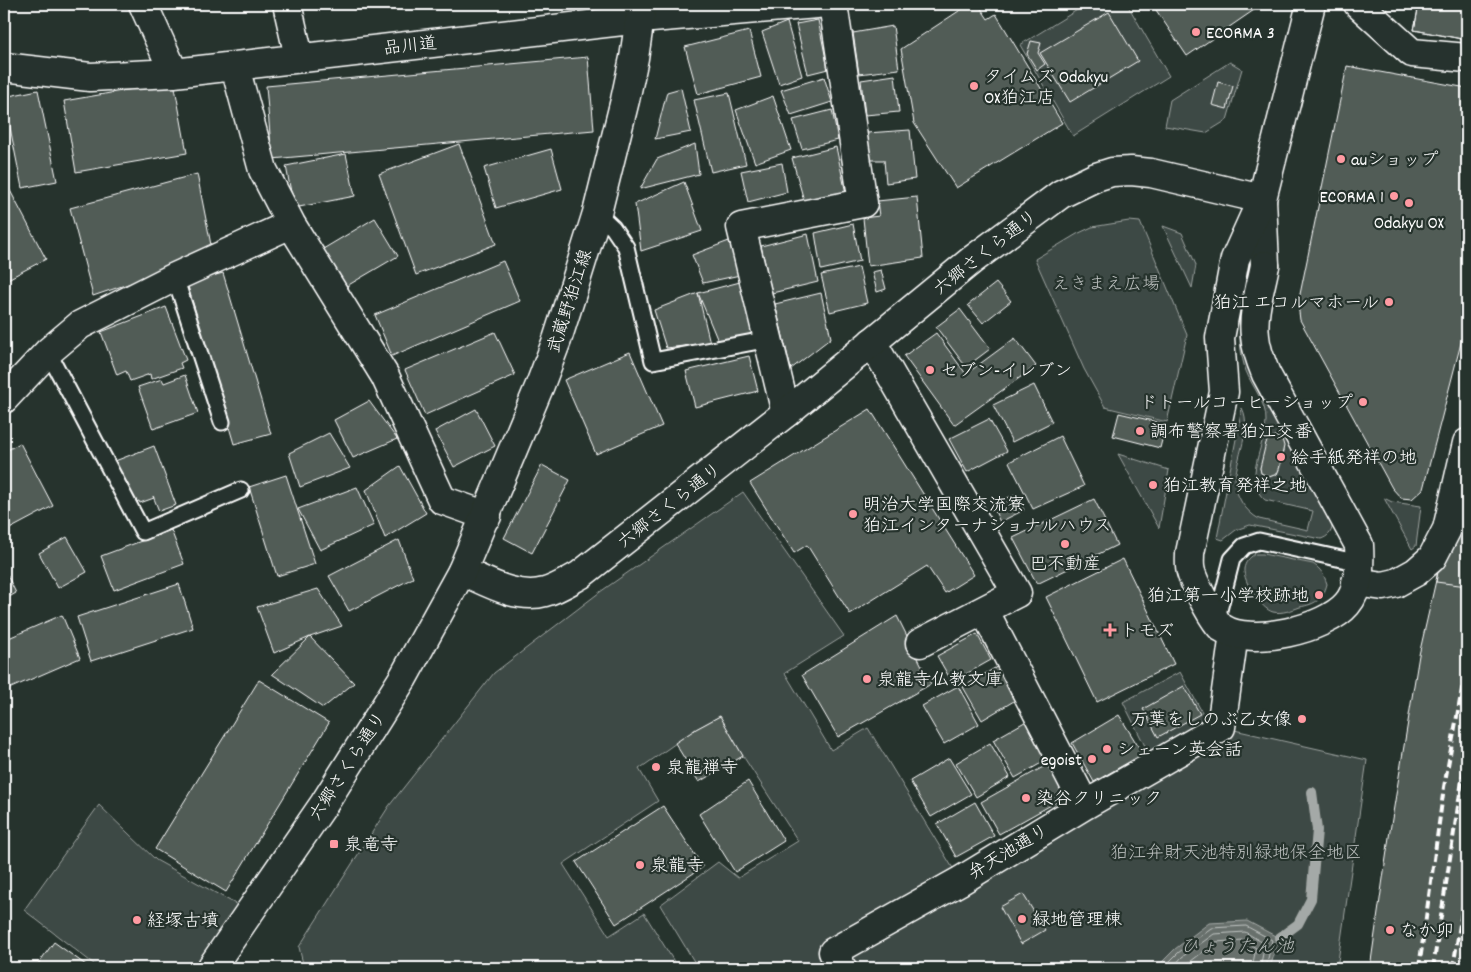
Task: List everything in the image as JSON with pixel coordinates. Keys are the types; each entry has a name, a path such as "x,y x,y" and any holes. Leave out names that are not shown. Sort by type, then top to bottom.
{"street":[{"path":"143,4 174,73"},
{"path":"287,4 299,57"},
{"name":"品川道","path":"4,67 90,77 174,73 235,67 641,11 817,4"},
{"path":"786,413 742,227 863,203 833,4"},
{"path":"1262,199 1265,265 1255,319 1255,336 1260,358 1266,374 1359,545 1358,573 1354,591 1347,604 1332,617 1307,628 1259,636 1225,628 1191,573 1190,553 1224,392 1220,338 1235,259 1262,199 1310,4"},
{"path":"1358,4 1412,53 1467,58"},
{"name":"武蔵野狛江線","path":"462,571 487,516 558,340 597,213 630,75 641,11"},
{"path":"235,67 264,170 291,224 385,376 442,500 487,516"},
{"name":"六郷さくら通り","path":"211,968 324,804 403,678 462,571 499,588 523,594 544,593 580,575 786,413 972,260 1061,194 1096,177 1112,172 1150,173 1262,199"},
{"path":"4,399 48,352 80,325 175,277 291,224"},
{"path":"872,342 1017,593 920,642"},
{"path":"1358,573 1383,586 1416,572 1432,558 1447,530 1467,443"},
{"path":"984,610 1085,805"},
{"name":"弁天池通り","path":"842,968 833,952 960,881 1085,805 1221,727 1225,628"}],"lane":[{"path":"597,213 613,228 626,246 653,361 769,339"},
{"path":"175,277 222,422"},
{"path":"48,352 143,532 241,490"},
{"path":"1225,628 1232,559 1244,546 1259,541 1358,573"}],"green space":[{"path":"1087,4 1127,4 1169,76 1073,136 1020,45"},
{"path":"1230,62 1242,69 1227,120 1206,133 1165,126 1170,100"},
{"name":"えきまえ広場","path":"1129,221 1140,222 1187,335 1167,422 1105,407 1084,369 1035,259 1092,227"},
{"path":"1163,226 1182,233 1196,265 1192,288"},
{"path":"1246,281 1250,281 1252,374 1332,526 1329,534 1321,539 1250,525 1236,530 1223,540 1217,538 1242,408 1245,417 1245,427 1235,480 1236,491 1242,503 1259,519 1308,530 1313,511 1265,500 1258,492 1255,483 1256,462 1265,431 1266,414 1259,395 1246,371 1241,348 1240,326","holes":["1275,436 1282,439 1285,438 1282,440 1282,457 1277,474 1269,477 1261,473 1260,468 1268,440"]},
{"path":"1118,454 1169,470 1159,528"},
{"name":"泉龍禅寺","path":"743,492 844,636 785,673 831,750 868,728 960,880 1221,727 1367,760 1337,968 698,968 660,905 718,862 738,878 798,841 743,756 720,716 696,729 639,769 658,801 563,864 609,936 644,913 678,968 304,968 299,947 389,806 494,673 600,592"},
{"path":"1384,498 1392,502 1421,506 1416,546 1412,549"},
{"path":"1255,554 1313,564 1322,572 1327,584 1321,598 1314,603 1283,612 1268,610 1258,601 1244,574 1246,562"},
{"path":"1180,672 1207,721 1148,752 1123,702"},
{"path":"99,805 156,860 250,912 209,968 99,968 24,910"}],"water":[{"name":"ひょうたん池","path":"1247,921 1279,938 1270,968 1156,968 1175,949 1209,923"}],"building":[{"name":"ECORMA 3","path":"1152,4 1259,4 1257,8 1187,56"},
{"path":"1419,4 1467,4 1467,40 1414,30"},
{"path":"1419,4 1467,4 1467,40 1414,30"},
{"name":"タイムズ Odakyu OX狛江店","path":"965,7 980,7 988,19 996,14 1062,123 956,188 914,123 901,49"},
{"path":"1109,12 1138,61 1070,102 1040,53"},
{"path":"818,20 828,69 808,74 796,24"},
{"path":"787,22 802,76 779,84 762,32"},
{"path":"893,26 899,69 859,74 853,33"},
{"path":"749,31 761,77 698,94 685,47"},
{"path":"1031,41 1041,43 1038,53 1045,64 1037,70 1027,54"},
{"path":"588,57 594,130 272,159 266,86"},
{"name":"ECORMA 1","path":"1347,66 1467,88 1467,320 1423,489 1412,499 1401,498 1392,488 1300,320 1298,304"},
{"path":"895,75 899,112 865,115 861,80"},
{"path":"824,77 832,102 791,115 781,90"},
{"path":"174,82 187,153 76,172 64,101"},
{"path":"1218,82 1233,86 1227,109 1212,105"},
{"path":"681,88 691,132 655,139 667,92"},
{"path":"38,90 57,181 22,188 4,97"},
{"path":"729,93 746,164 711,172 694,100"},
{"path":"773,96 791,150 755,163 736,110"},
{"path":"832,110 838,140 802,149 793,120"},
{"path":"910,130 915,179 886,183 884,160 871,160 867,133"},
{"path":"459,144 496,244 416,275 379,174"},
{"path":"695,144 699,174 640,189 657,159"},
{"path":"836,147 847,198 806,208 792,158"},
{"path":"551,149 562,189 496,208 484,168"},
{"path":"346,154 355,196 294,208 286,166"},
{"path":"782,163 787,192 748,202 741,171"},
{"path":"197,174 213,255 93,296 70,208"},
{"path":"4,179 46,259 4,281"},
{"path":"684,182 702,231 641,251 635,204"},
{"path":"917,197 923,258 868,266 863,218 879,216 877,201"},
{"path":"375,218 398,256 340,290 318,252"},
{"path":"853,224 860,261 821,270 815,233"},
{"path":"808,234 818,282 772,293 761,246"},
{"path":"729,241 740,275 703,283 692,255"},
{"path":"503,261 520,301 392,356 375,315"},
{"path":"859,267 867,303 830,312 821,275"},
{"path":"881,270 886,289 877,292 872,272"},
{"path":"223,273 271,434 234,444 187,283"},
{"path":"740,282 752,334 718,341 698,293"},
{"path":"996,283 1011,301 983,323 968,305"},
{"path":"698,293 710,343 666,348 654,310"},
{"path":"821,293 831,338 791,369 775,304"},
{"path":"166,307 186,360 180,363 182,368 151,379 150,374 130,381 126,371 117,375 101,332"},
{"path":"960,309 990,349 966,367 936,327"},
{"path":"495,332 515,375 425,415 405,370"},
{"path":"936,333 966,374 1015,338 1036,366 954,425 904,356"},
{"path":"630,352 662,426 596,454 564,380"},
{"path":"749,356 758,391 695,407 686,371"},
{"path":"185,375 198,413 153,429 138,387 162,379 164,383"},
{"path":"1034,385 1052,422 1012,442 993,405"},
{"path":"369,401 397,439 353,458 334,420"},
{"path":"476,409 495,446 454,467 435,431"},
{"name":"明治大学国際交流寮 狛江インターナショナルハウス","path":"870,409 974,575 945,593 927,566 850,614 807,545 794,553 750,483"},
{"path":"1119,413 1166,424 1160,448 1113,436"},
{"path":"989,419 1007,451 967,472 949,439"},
{"path":"329,433 350,468 300,487 289,453"},
{"path":"1060,436 1084,486 1033,509 1009,462"},
{"path":"1275,436 1282,439 1284,446 1277,474 1269,477 1261,473 1260,468 1266,443"},
{"path":"20,443 53,506 4,532 4,452"},
{"path":"154,446 176,505 159,511 154,498 140,503 139,501 133,503 125,480 122,481 115,461"},
{"path":"542,465 570,480 532,553 504,538"},
{"path":"400,466 426,513 385,538 366,490"},
{"path":"286,475 315,564 277,576 249,487"},
{"path":"357,487 374,525 320,550 298,509"},
{"path":"1016,494 1024,510 1000,522 992,505"},
{"path":"1094,499 1117,545 1037,584 1013,538"},
{"path":"1467,505 1467,968 1370,968 1419,655 1439,567 1462,527"},
{"path":"1467,505 1467,586 1436,582 1439,567 1462,527"},
{"path":"171,530 184,564 114,590 101,556"},
{"path":"67,537 87,572 58,588 39,553"},
{"path":"399,540 413,578 349,611 329,576"},
{"name":"トモズ","path":"1123,559 1174,664 1097,702 1046,597"},
{"path":"4,569 16,593 4,600"},
{"path":"179,584 193,628 91,661 77,617"},
{"path":"318,589 342,626 310,637 274,653 257,607"},
{"path":"62,615 80,658 4,691 4,640"},
{"name":"泉龍寺仏教文庫","path":"897,616 931,684 838,737 802,675"},
{"path":"977,634 991,660 952,682 937,656"},
{"path":"310,637 354,683 323,708 272,674"},
{"path":"1000,665 1019,698 982,720 963,687"},
{"path":"259,680 329,723 226,892 155,849"},
{"path":"958,686 979,724 944,744 922,706"},
{"path":"1184,686 1200,714 1158,737 1143,709"},
{"name":"シェーン英会話","path":"1119,715 1143,754 1094,782 1072,743"},
{"path":"720,716 743,756 699,782 675,743"},
{"path":"1030,719 1052,757 1015,778 993,740"},
{"path":"990,743 1010,777 976,797 956,763"},
{"path":"949,758 971,794 931,817 910,781"},
{"name":"染谷クリニック","path":"1052,762 1071,794 999,834 981,802"},
{"path":"748,781 784,841 735,872 699,814"},
{"path":"975,802 994,836 956,857 937,824"},
{"name":"泉龍寺","path":"663,806 703,867 616,924 576,862"},
{"name":"緑地管理棟","path":"1023,894 1045,930 1021,944 1000,907"},
{"path":"54,942 90,968 35,968"}],"waterway":[{"path":"1279,938 1298,924 1311,899 1317,830 1312,792"}],"railway":[{"path":"1419,968 1444,787 1467,662"},
{"path":"1433,968 1467,748"},
{"path":"1453,968 1467,881"}],"place":[{"name":"ECORMA 3","path":"1196,32"},
{"name":"タイムズ Odakyu OX狛江店","path":"974,86"},
{"name":"auショップ","path":"1341,159"},
{"name":"ECORMA 1","path":"1394,196"},
{"name":"Odakyu OX","path":"1409,203"},
{"name":"狛江 エコルマホール","path":"1389,302"},
{"name":"セブン-イレブン","path":"930,370"},
{"name":"ドトールコーヒーショップ","path":"1363,402"},
{"name":"調布警察署狛江交番","path":"1140,431"},
{"name":"絵手紙発祥の地","path":"1281,457"},
{"name":"狛江教育発祥之地","path":"1153,485"},
{"name":"明治大学国際交流寮 狛江インターナショナルハウス","path":"853,514"},
{"name":"巴不動産","path":"1065,544"},
{"name":"狛江第一小学校跡地","path":"1319,595"},
{"name":"トモズ","path":"1110,630"},
{"name":"泉龍寺仏教文庫","path":"867,679"},
{"name":"万葉をしのぶ乙女像","path":"1302,719"},
{"name":"シェーン英会話","path":"1107,749"},
{"name":"egoist","path":"1092,759"},
{"name":"泉龍禅寺","path":"656,767"},
{"name":"染谷クリニック","path":"1026,798"},
{"name":"泉竜寺","path":"334,844"},
{"name":"泉龍寺","path":"640,865"},
{"name":"緑地管理棟","path":"1022,919"},
{"name":"経塚古墳","path":"137,920"},
{"name":"なか卯","path":"1390,930"}],"park label":[{"name":"狛江弁財天池特別緑地保全地区","path":"1236,852"}]}
